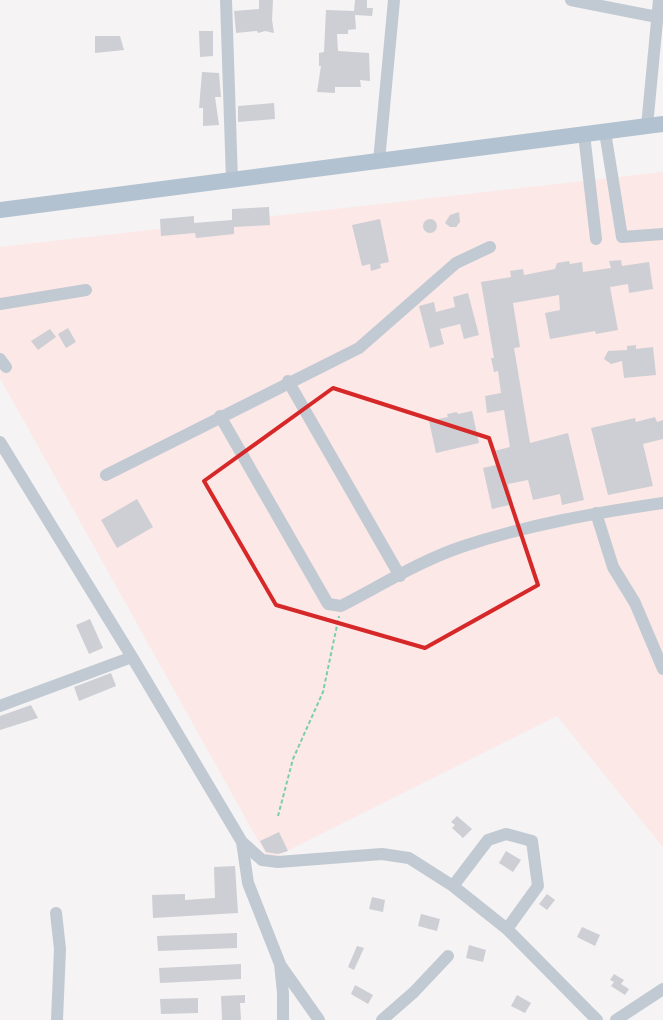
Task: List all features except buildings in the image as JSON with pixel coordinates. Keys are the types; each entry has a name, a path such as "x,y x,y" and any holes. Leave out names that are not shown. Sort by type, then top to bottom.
{"main road":[{"path":"0,210 655,125"}],"street":[{"path":"226,0 232,180"},
{"path":"379,160 394,0"},
{"path":"571,0 657,17"},
{"path":"655,125 659,0"},
{"path":"605,132 622,237 663,234"},
{"path":"584,134 596,239"},
{"path":"106,475 288,381 359,348 456,262 490,248"},
{"path":"0,304 86,290"},
{"path":"288,381 400,576"},
{"path":"220,416 328,604 341,606 460,548 596,513 663,503"},
{"path":"0,442 132,656 242,842 262,860 278,862 382,854 409,858 453,886 507,929 591,1017"},
{"path":"596,513 614,567 635,603 663,669"},
{"path":"0,706 132,656"},
{"path":"453,886 488,840 506,834 532,841 538,886 507,929"},
{"path":"242,842 248,883 280,964 319,1020"},
{"path":"56,913 60,949 57,1020"},
{"path":"382,1020 414,992 448,956"},
{"path":"280,964 283,1020"},
{"path":"616,1020 663,989"}],"path":[{"path":"278,816 293,758 324,692 341,606"}],"highlighted area":[{"path":"333,388 489,438 538,585 425,648 276,605 204,481"}],"shaded area":[{"path":"663,172 663,847 557,716 269,860 0,378 0,247"}]}
